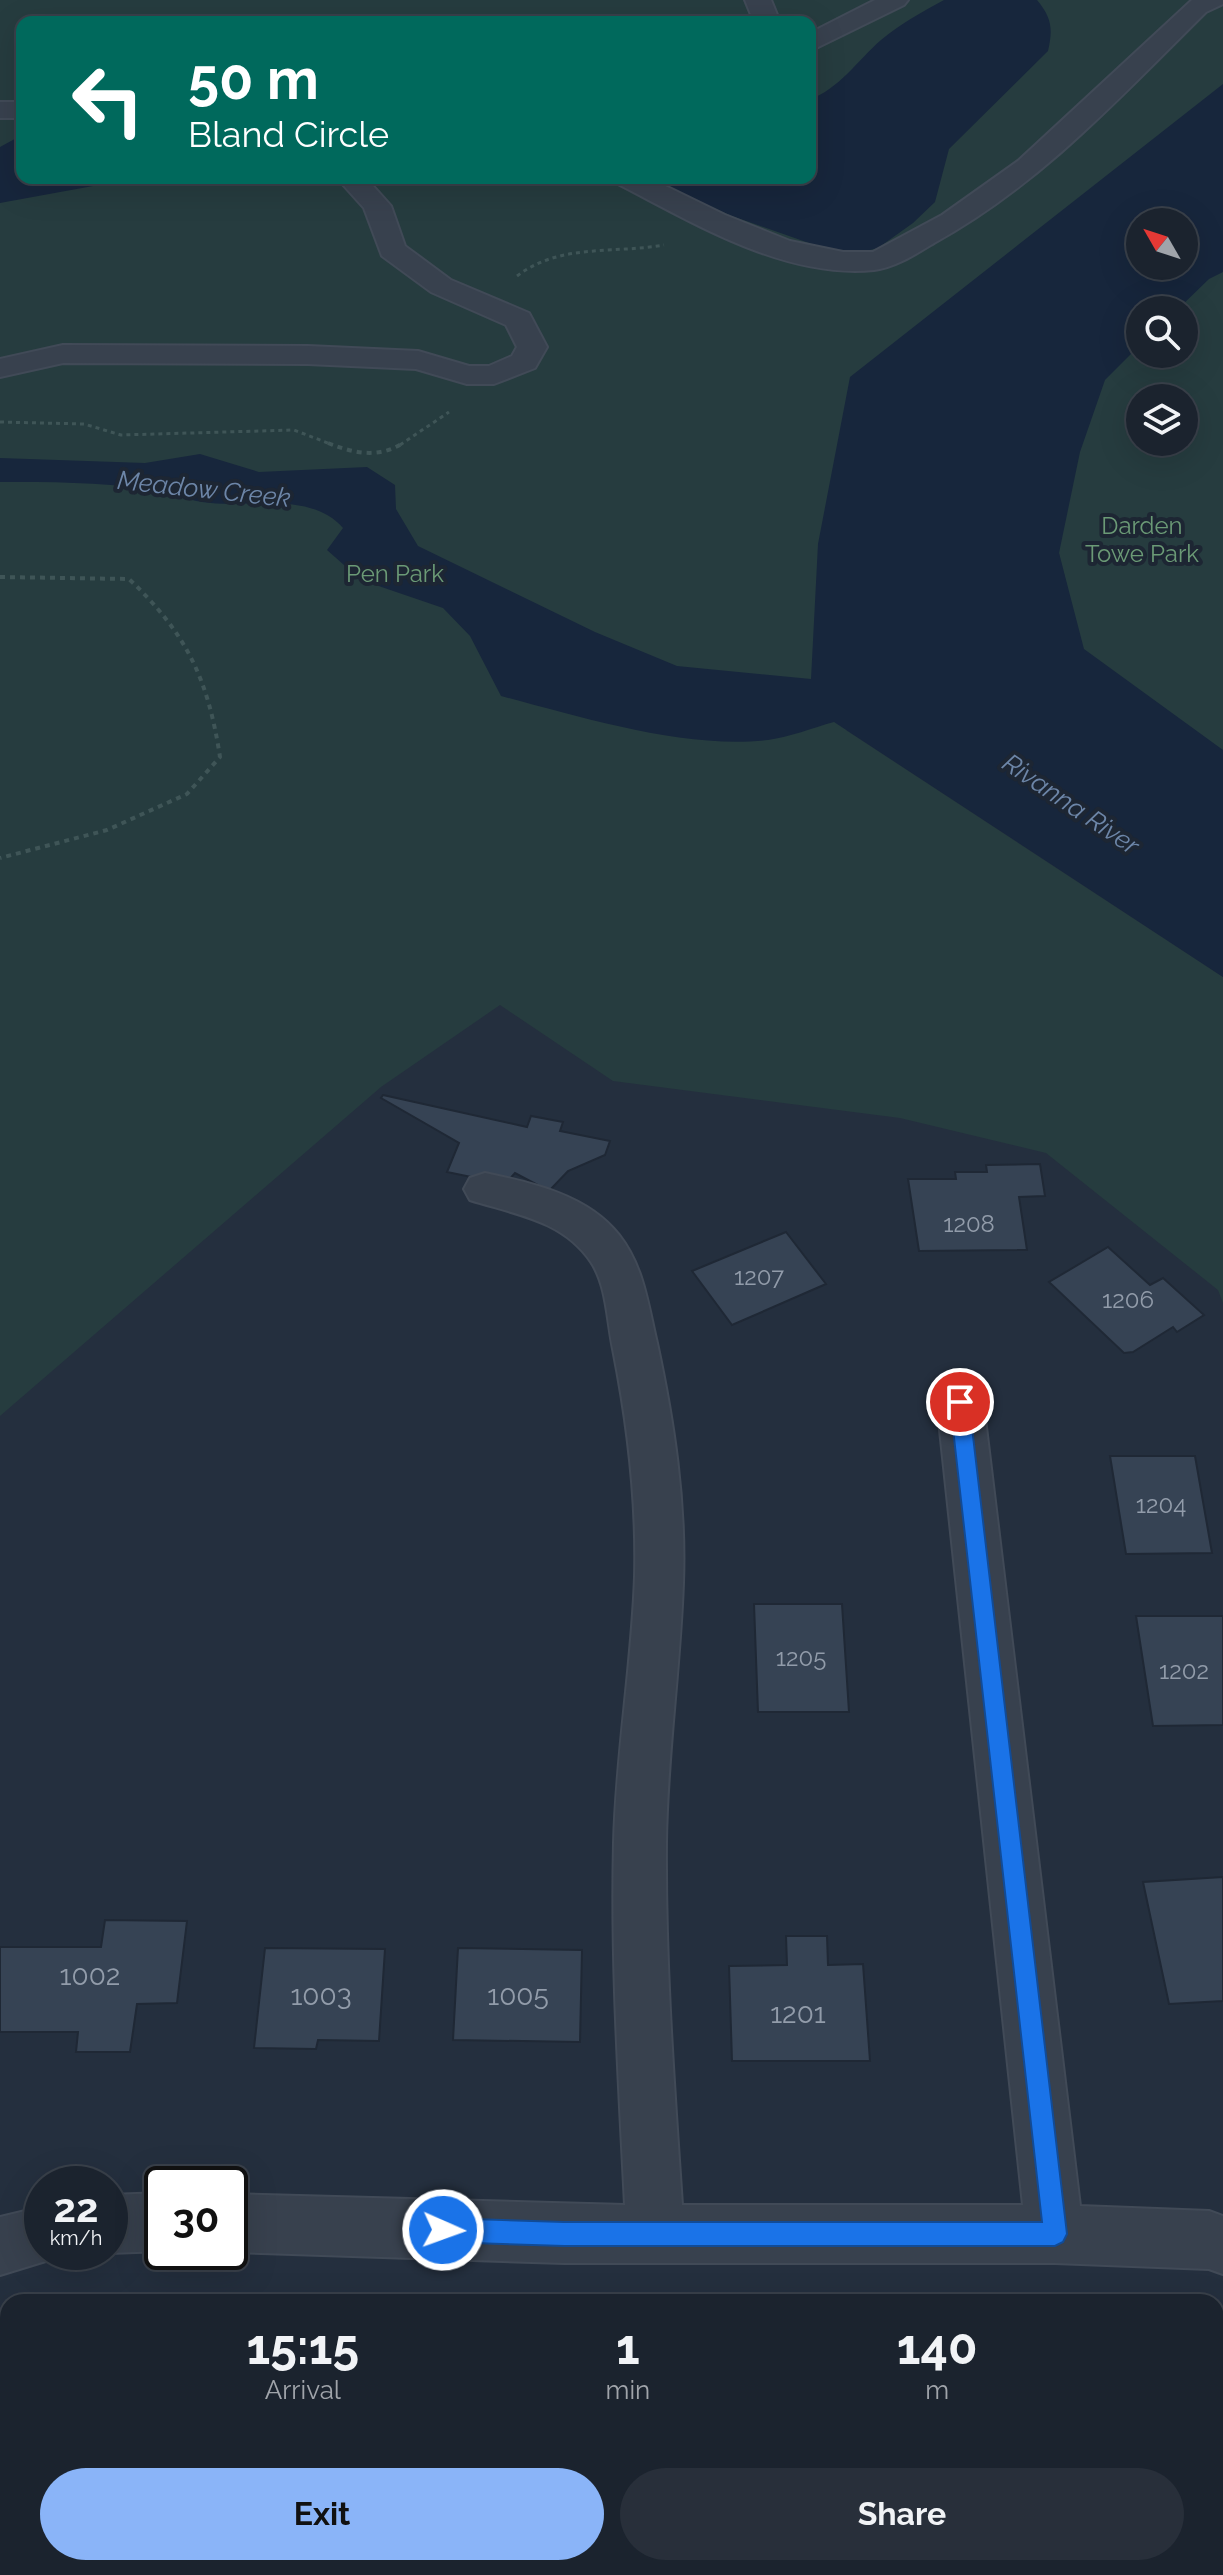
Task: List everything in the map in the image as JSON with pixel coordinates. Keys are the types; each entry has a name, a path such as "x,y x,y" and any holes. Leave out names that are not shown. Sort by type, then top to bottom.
{"street":[{"path":"816,40 895,0"},
{"path":"641,184 762,240 831,260 876,261 942,229 1028,168 1197,7 1213,0"},
{"path":"0,368 63,354 308,355 418,360 467,375 494,375 524,362 532,347 518,319 441,286 392,250 377,206 357,184"},
{"path":"485,1189 525,1198 565,1212 597,1236 616,1267 647,1399 654,1449 659,1579 640,1838 641,1942 655,2234"},
{"path":"960,1402 1055,2234"},
{"path":"248,2224 548,2234 1055,2234 1209,2240 1223,2245"},
{"path":"0,2246 24,2240"}],"path":[{"path":"493,308 506,287 531,262 592,251 650,249 674,243 677,213 666,196"},
{"path":"0,422 84,424 121,435 294,430 354,453 389,452 476,394 494,375"},
{"path":"0,577 129,579 150,598 196,657 213,706 220,757 187,794 107,830 0,858"}],"green space":[{"name":"Pen Park","path":"0,0 1223,0 1223,147 1136,208 1126,208 1126,215 909,368 846,730 1223,977 1223,1303 1218,1290 1046,1153 900,1118 613,1081 500,1005 381,1087 0,1416"},
{"name":"Darden Towe Park","path":"1223,257 1223,757 1085,661 1059,553 1067,372 1126,324 1126,368 1198,368 1198,296 1165,296 1189,280 1198,280 1198,274"}],"water":[{"path":"944,0 1037,0 1050,24 1048,51 949,149 935,202 913,223 878,248 846,256 732,216 660,184 816,184 816,97 839,82 872,48 911,18"},
{"path":"1223,84 1223,272 1209,279 1191,296 1126,296 1126,359 1105,380 1080,452 1059,553 1084,649 1223,750 1223,977 834,722 768,740 703,740 634,730 501,696 470,636 443,608 361,580 327,550 343,528 329,516 296,505 220,504 155,490 111,485 0,482 0,458 145,463 200,454 259,472 367,467 395,485 396,509 418,546 595,632 677,666 811,679 818,544 850,377"},
{"path":"16,138 16,184 104,184 0,203 0,147"}],"building":[{"path":"383,1095 527,1127 531,1116 563,1122 560,1131 610,1141 605,1155 568,1171 549,1191 515,1173 505,1184 447,1172 459,1143 381,1098"},
{"path":"1040,1164 1045,1196 1019,1197 1027,1250 919,1251 908,1179 956,1179 955,1172 987,1172 986,1165"},
{"path":"786,1232 826,1284 732,1325 692,1271"},
{"path":"1108,1247 1150,1285 1163,1278 1204,1315 1177,1332 1173,1327 1133,1352 1124,1353 1049,1282"},
{"path":"1110,1456 1195,1456 1212,1553 1126,1554"},
{"path":"754,1604 842,1604 849,1712 758,1712"},
{"path":"1136,1616 1223,1616 1223,1725 1153,1726"},
{"path":"1223,1877 1223,2001 1169,2004 1143,1882"},
{"path":"105,1920 187,1921 177,2003 137,2004 130,2052 76,2052 78,2032 0,2032 0,1947 101,1947"},
{"path":"786,1936 827,1936 828,1965 863,1964 870,2061 732,2061 729,1966 787,1965"},
{"path":"265,1948 385,1949 379,2041 318,2040 316,2049 254,2048"},
{"path":"458,1948 582,1950 580,2042 453,2040"}],"route":[{"path":"443,2230 564,2234 1055,2234 960,1402"}],"water label":[{"name":"Meadow Creek","path":"204,489"},
{"name":"Rivanna River","path":"1071,804"}]}
